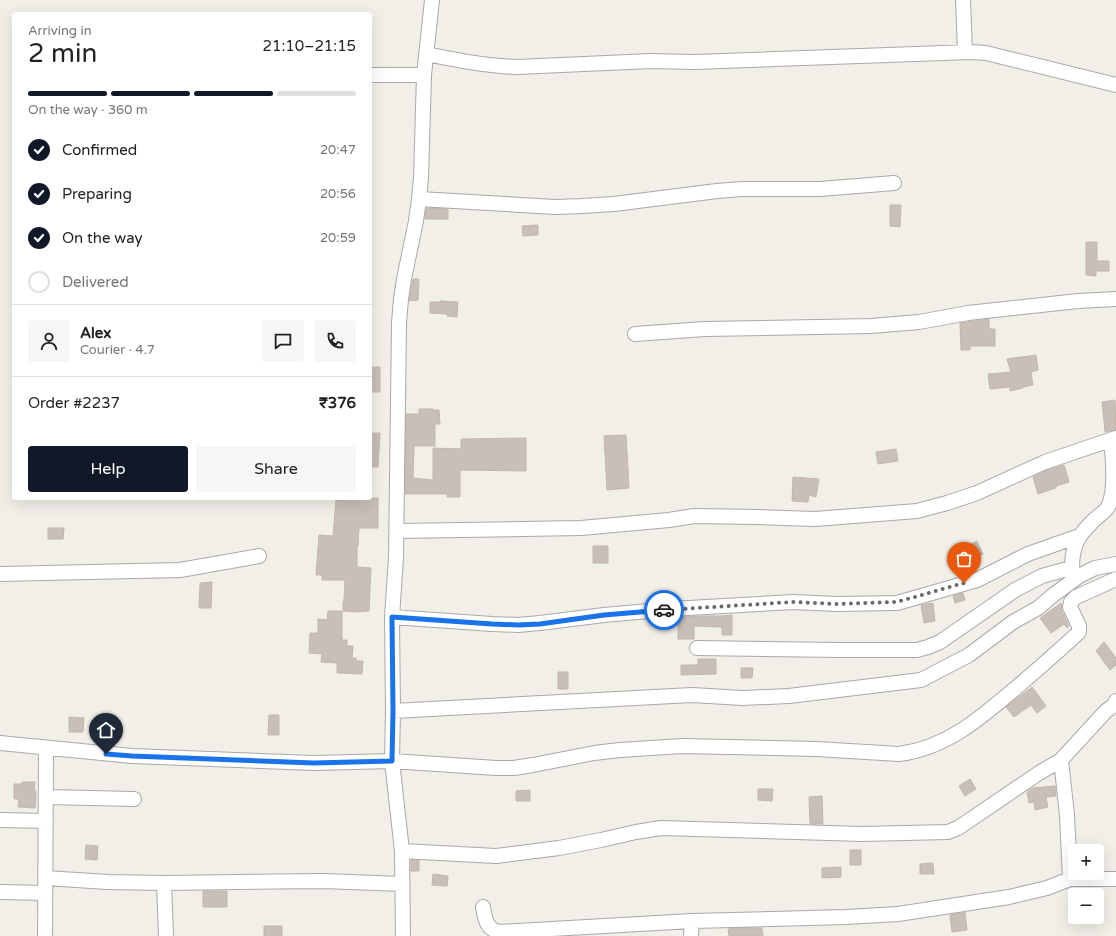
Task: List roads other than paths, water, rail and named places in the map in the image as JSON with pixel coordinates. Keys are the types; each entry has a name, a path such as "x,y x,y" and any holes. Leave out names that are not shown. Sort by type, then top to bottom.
{"street":[{"path":"403,936 402,851 392,761 392,617 397,531 399,323 404,279 416,222 419,199 424,75 432,0"},
{"path":"963,0 965,52"},
{"path":"426,54 477,64 500,67 517,67 651,61 695,62 965,52 986,53 1116,85"},
{"path":"372,75 424,75"},
{"path":"419,199 582,206 614,204 724,190 820,189 894,184"},
{"path":"635,334 705,329 871,326 918,322 968,313 1078,301 1116,299"},
{"path":"393,711 692,695 742,698 789,696 921,680 969,656 1013,622 1038,608 1052,596 1072,574 1075,547 1079,536 1107,508 1111,500 1114,484 1113,439 1045,462 977,493 947,503 917,510 815,519 758,516 694,516 669,520 581,528 397,531"},
{"path":"392,617 518,625 540,624 604,615 694,608 793,602 837,604 897,602 977,580 1028,554 1079,536"},
{"path":"0,574 180,570 259,556"},
{"path":"697,648 917,650 940,642 1015,590 1042,576 1072,574 1079,576 1095,568 1116,564"},
{"path":"0,743 132,756 306,763 392,761 496,768 514,768 600,752 682,746 817,749 899,754 926,747 955,735 975,721 1058,652 1079,632 1079,626 1070,607 1071,602 1076,597 1116,580"},
{"path":"402,851 466,855 504,855 560,848 661,828 862,834 948,832 958,828 1039,773 1061,760 1106,711 1114,705 1116,701"},
{"path":"45,936 46,748"},
{"path":"1061,760 1067,814 1068,844"},
{"path":"46,797 134,799"},
{"path":"0,820 46,821"},
{"path":"46,878 108,882 164,883 323,881 402,884"},
{"path":"1104,879 1116,879"},
{"path":"483,907 488,925 499,932 692,922 846,917 898,914 1009,897 1047,888 1068,880"},
{"path":"164,883 166,936"},
{"path":"0,892 45,893"},
{"path":"691,936 692,922"}]}
